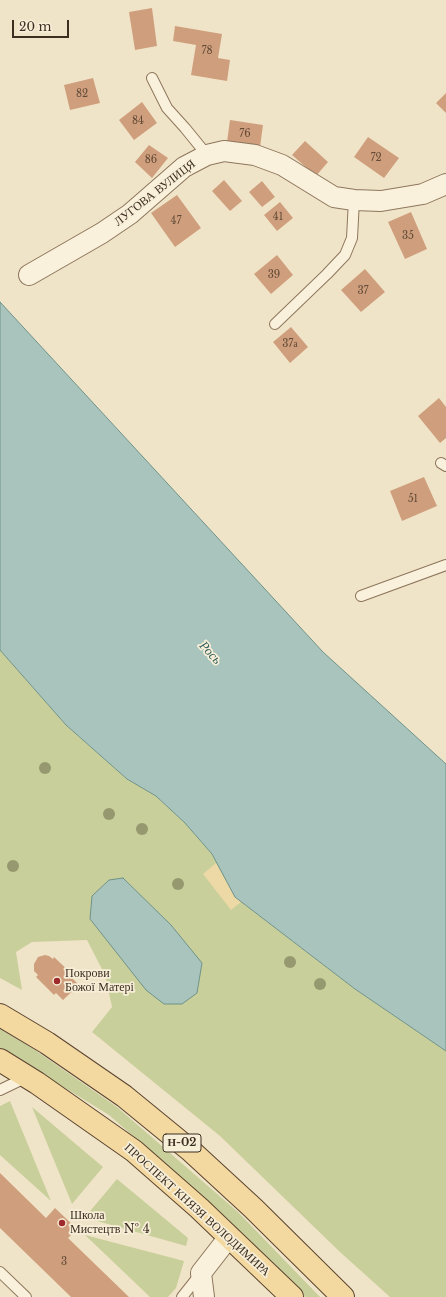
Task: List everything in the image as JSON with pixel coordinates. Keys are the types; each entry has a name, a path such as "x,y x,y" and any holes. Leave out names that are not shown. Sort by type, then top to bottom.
{"main road":[{"name":"Н-02","path":"0,1015 47,1043 124,1096 190,1150 253,1208 343,1297"},
{"name":"ПРОСПЕКТ КНЯЗЯ ВОЛОДИМИРА","path":"0,1060 134,1151 199,1208 292,1297"}],"street":[{"name":"ЛУГОВА ВУЛИЦЯ","path":"29,275 102,233 130,214 184,167 206,155 224,151 255,155 282,165 334,198 381,201 423,194 446,184"},
{"path":"204,1297 201,1273 229,1237"}],"lane":[{"path":"152,78 167,108 186,128 206,155"},
{"path":"275,324 345,255 352,238 354,200"},
{"path":"361,596 446,565"},
{"path":"0,1090 27,1077"},
{"path":"0,1272 26,1297"},
{"path":"182,1297 201,1273"}],"green space":[{"path":"0,650 66,725 127,779 156,796 185,823 212,854 235,897 355,989 446,1051 446,1297 390,1297 340,1252 220,1136 92,1032 112,1007 105,975 87,940 32,942 16,952 22,990 0,978"},
{"path":"0,1029 32,1048 117,1107 238,1212 320,1297 305,1297 230,1221 109,1115 0,1048"},
{"path":"10,1101 51,1201 0,1155 0,1106"},
{"path":"32,1107 103,1167 72,1204"},
{"path":"117,1179 188,1238 186,1246 90,1219 86,1216"},
{"path":"85,1235 184,1261 176,1288 168,1297 150,1297"}],"sand":[{"path":"216,863 235,897 241,902 231,910 203,874"}],"water":[{"name":"Рось","path":"0,302 323,652 446,764 446,1051 355,989 235,897 212,854 185,823 156,796 127,779 66,725 0,650"},
{"path":"123,878 171,925 202,963 197,993 182,1004 164,1004 146,990 90,919 92,896 109,880"}],"building":[{"path":"152,8 157,46 135,50 129,12"},
{"path":"175,26 222,34 218,58 230,60 227,81 191,75 196,45 173,41"},
{"path":"93,78 100,103 70,110 64,85"},
{"path":"446,93 446,113 436,103"},
{"path":"142,102 157,123 134,140 119,120"},
{"path":"230,120 263,125 260,147 227,142"},
{"path":"368,137 399,158 384,178 354,157"},
{"path":"305,141 328,162 316,176 292,155"},
{"path":"149,145 168,158 152,178 135,162"},
{"path":"224,180 242,201 230,211 212,191"},
{"path":"262,181 275,197 262,207 249,192"},
{"path":"177,195 201,228 175,247 151,213"},
{"path":"280,202 293,218 277,231 264,215"},
{"path":"411,212 427,249 405,259 388,222"},
{"path":"277,255 293,275 271,294 254,274"},
{"path":"365,269 385,292 361,312 341,290"},
{"path":"291,327 308,347 290,363 273,342"},
{"path":"439,398 446,407 446,438 440,443 418,416"},
{"path":"424,477 437,506 402,521 390,491"},
{"name":"Покрови Божої Матері","path":"45,955 53,959 54,957 73,975 71,977 79,985 63,1000 56,993 54,995 36,977 38,975 34,971 34,964 38,957"},
{"path":"0,1173 46,1218 55,1208 77,1229 68,1238 129,1297 71,1297 0,1228"}],"place":[{"name":"Покрови Божої Матері","path":"57,981"},
{"name":"Школа Мистецтв № 4","path":"62,1223"}]}
